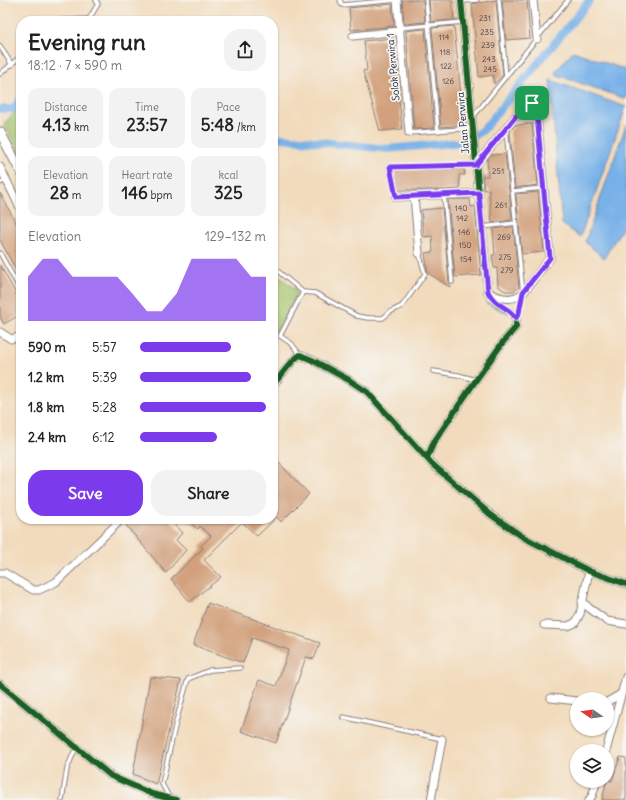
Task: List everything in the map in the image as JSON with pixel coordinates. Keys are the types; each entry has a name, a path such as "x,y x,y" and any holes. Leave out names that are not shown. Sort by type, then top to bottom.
{"street":[{"name":"Solok Perwira 1","path":"397,0 409,133"},
{"path":"533,0 537,39"},
{"name":"Jalan Perwira","path":"461,1 488,292"},
{"path":"353,36 399,30"},
{"path":"476,165 526,104 532,103 536,105 550,258 523,292 513,299 496,297 488,292"},
{"path":"0,132 16,162"},
{"path":"0,168 3,182 16,202"},
{"path":"396,197 479,193"},
{"path":"414,196 419,253"},
{"path":"427,458 434,442 502,342 516,326 516,318 510,311 499,306 492,300 488,292"},
{"path":"0,332 11,339 16,338"},
{"path":"278,380 295,358 300,355 349,380 367,392 440,472 491,515 523,537 589,571 626,584"},
{"path":"0,573 5,573 33,590 39,590 56,582 117,524"},
{"path":"544,625 568,626 575,623 580,614 589,571"},
{"path":"582,601 607,621 626,624"},
{"path":"608,744 626,677"},
{"path":"0,684 111,776 159,798 173,799"},
{"path":"614,698 621,694"},
{"path":"551,698 570,700"},
{"path":"431,800 442,739"},
{"path":"589,800 595,788"}],"lane":[{"path":"91,16 98,4 96,0"},
{"path":"340,0 342,5 397,0"},
{"path":"426,0 438,131"},
{"path":"461,1 477,0"},
{"path":"499,0 506,77"},
{"path":"472,118 568,0"},
{"path":"399,30 428,25 463,22"},
{"path":"0,46 12,65"},
{"path":"0,74 16,61"},
{"path":"409,133 473,128"},
{"path":"506,129 523,292 519,313 516,318"},
{"path":"396,197 390,167 476,165"},
{"path":"513,191 544,188"},
{"path":"444,195 452,282"},
{"path":"482,227 516,224"},
{"path":"0,253 16,282"},
{"path":"278,271 303,292 315,293 357,316 383,318 390,312 402,306 424,274 419,253"},
{"path":"300,355 292,344 280,336 303,292"},
{"path":"433,371 458,375 476,380"},
{"path":"173,799 162,784 176,722 188,679 210,670 240,668"},
{"path":"343,717 442,739"},
{"path":"62,800 67,769 76,747"}],"green space":[{"path":"16,111 16,147 4,124"},
{"path":"278,275 295,289 297,294 278,329"}],"water":[{"path":"573,51 626,70 626,99 554,74"},
{"path":"550,80 626,107 580,237 562,224"},
{"path":"626,125 626,222 604,258 585,242"}],"building":[{"path":"402,0 423,0 425,22 404,24"},
{"path":"429,0 452,0 454,20 431,22"},
{"path":"496,0 503,75 494,84 493,75 479,77 472,4"},
{"path":"502,0 527,0 530,38 506,40"},
{"path":"392,4 394,26 351,30 349,8"},
{"path":"454,26 464,125 441,127 432,28"},
{"path":"425,29 434,128 414,129 406,31"},
{"path":"393,38 402,129 380,131 363,71 367,70 364,41"},
{"path":"532,124 538,185 515,188 510,131 515,125"},
{"path":"505,154 512,220 492,223 489,189 484,190 482,176 488,176 487,160 491,155"},
{"path":"464,169 465,175 459,175 460,189 447,190 398,190 394,172 395,170"},
{"path":"538,192 544,252 522,254 516,194"},
{"path":"0,193 16,223 16,270 0,240"},
{"path":"448,199 470,199 471,207 475,206 481,275 455,277"},
{"path":"442,208 450,287 428,273 425,253 433,252 432,236 424,237 421,210"},
{"path":"513,227 519,287 514,291 505,291 498,286 497,268 494,268 492,255 495,255 493,229"},
{"path":"0,265 16,294 16,317 4,324 0,317"},
{"path":"278,462 309,494 281,522 278,518"},
{"path":"125,524 174,524 182,533 176,540 186,550 166,573"},
{"path":"192,524 240,524 204,560 221,577 190,602 171,579 203,548 201,546 211,536 200,526 198,529"},
{"path":"244,524 270,524 257,536"},
{"path":"208,603 320,643 314,659 306,657 276,743 241,731 259,680 276,686 289,650 252,638 243,663 193,645"},
{"path":"150,677 181,680 156,784 133,774"},
{"path":"620,757 626,758 626,800 602,800 605,788 614,788 614,775"}],"waterway":[{"path":"278,138 387,149 464,142 483,130 590,0"},
{"path":"0,109 13,109 16,105"}],"cycle path":[{"path":"427,458 434,442 476,380 503,342 516,327 516,318 513,314 492,300 488,292 461,0"},
{"path":"278,379 300,355 349,380 367,392 432,464 491,515 523,537 589,571 626,584"},
{"path":"0,684 111,776 152,794 176,800"}],"route":[{"path":"532,103 536,105 550,258 523,292 519,313 516,318 510,311 499,306 492,300 488,292 479,193 396,197 390,167 476,165 526,104 532,103"}]}
